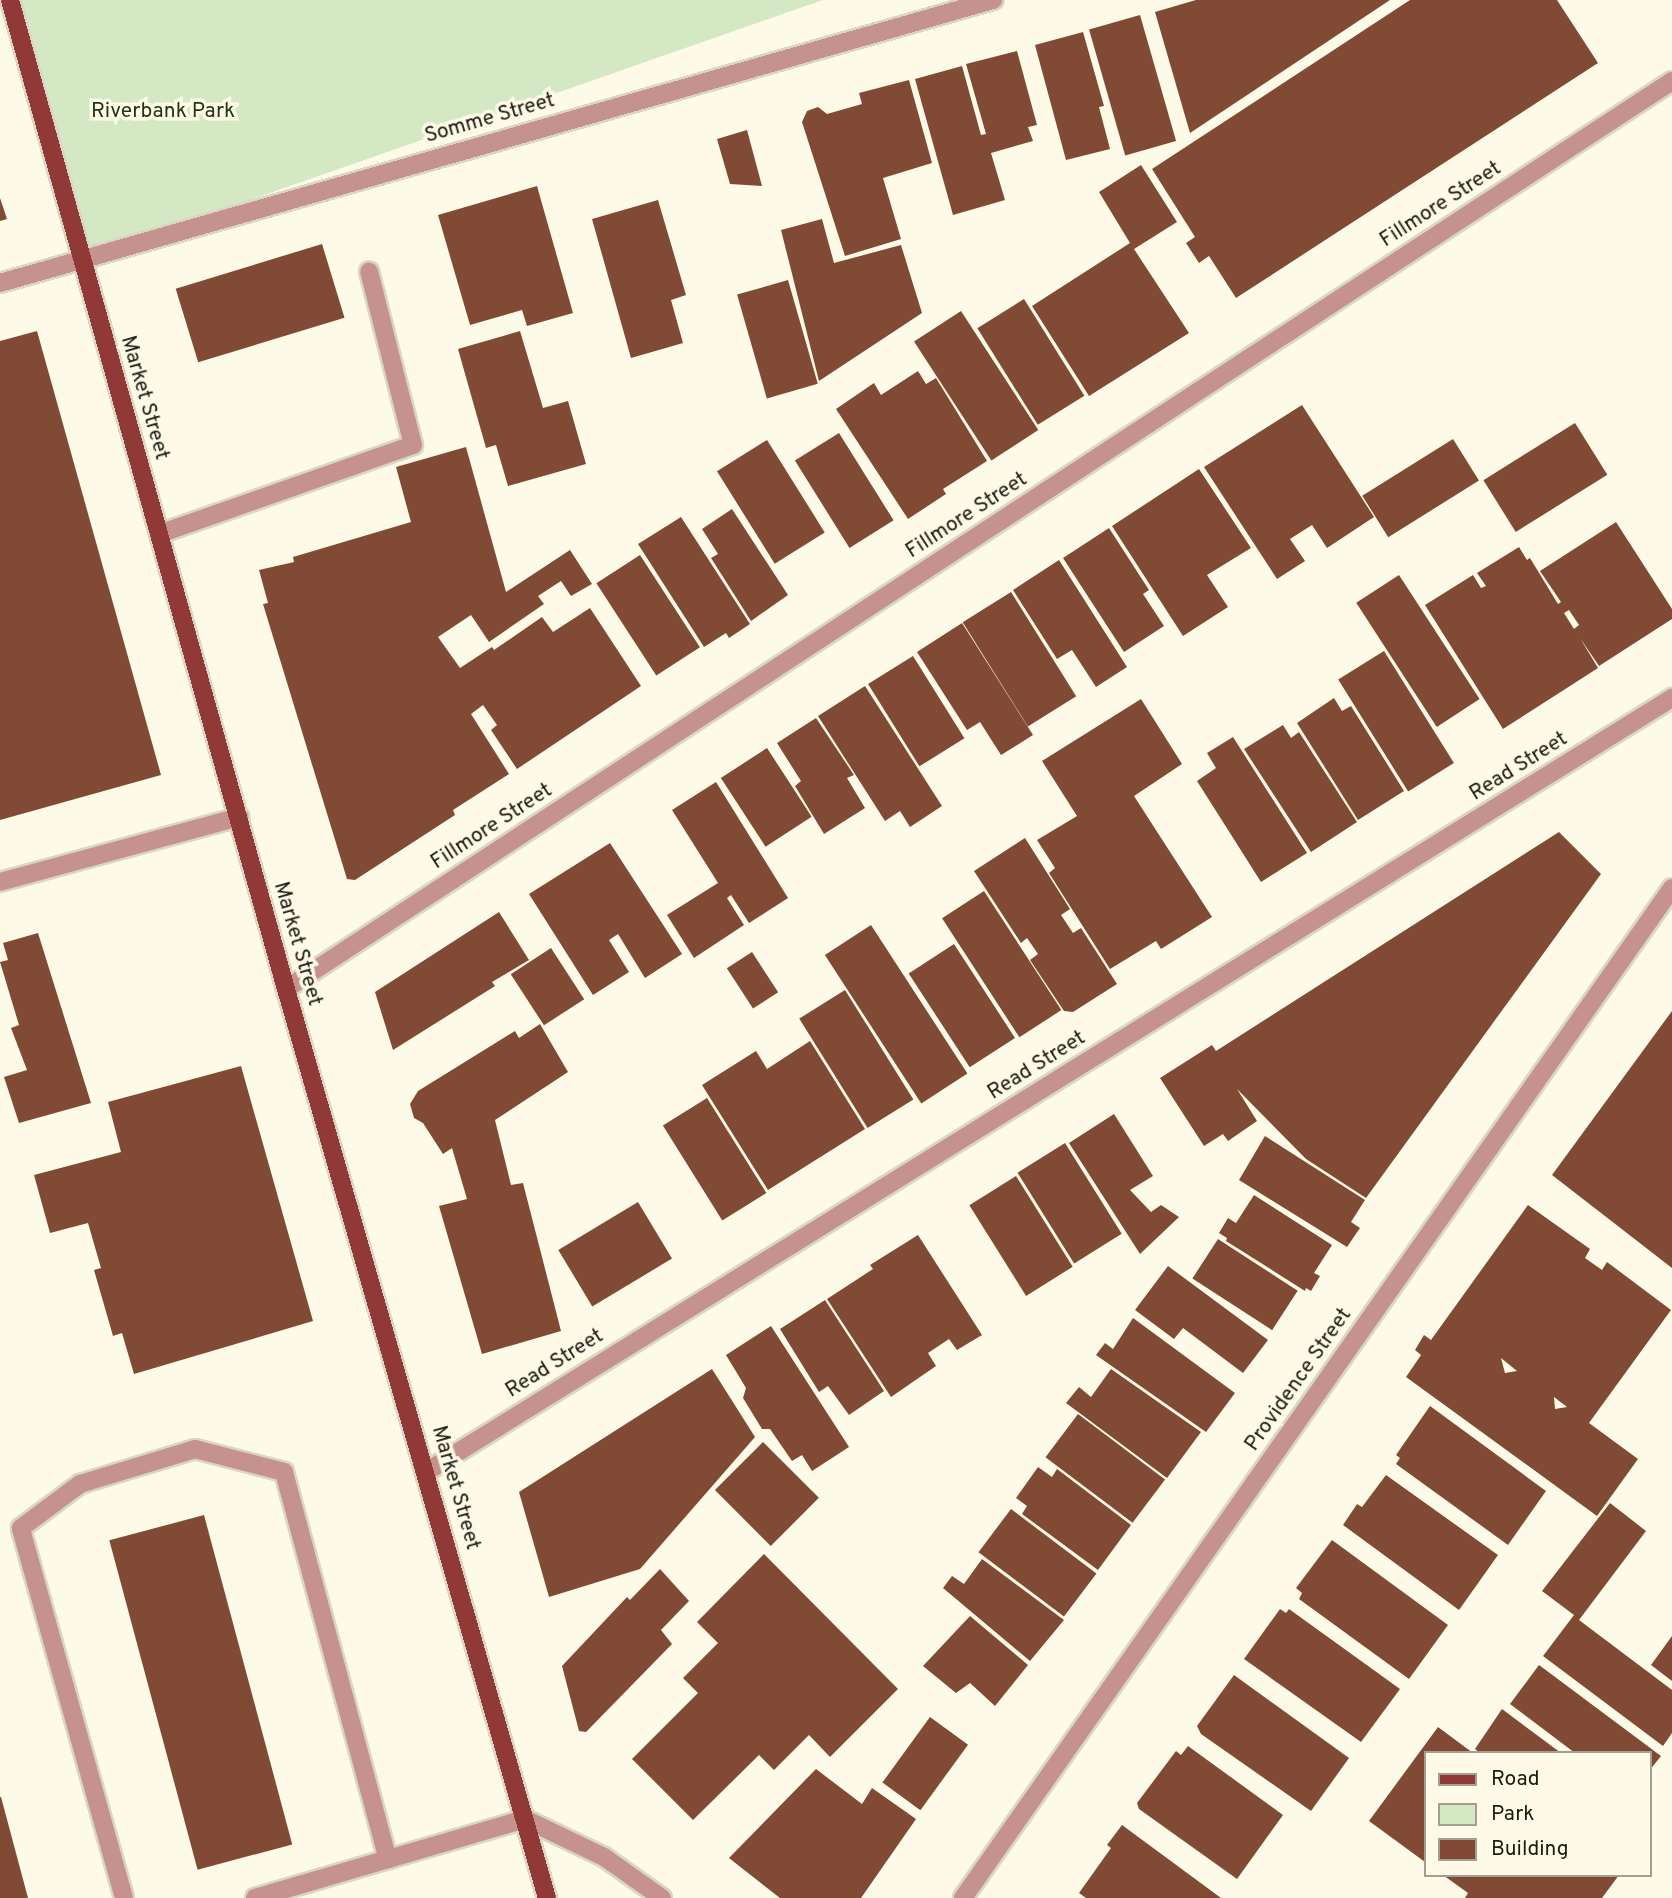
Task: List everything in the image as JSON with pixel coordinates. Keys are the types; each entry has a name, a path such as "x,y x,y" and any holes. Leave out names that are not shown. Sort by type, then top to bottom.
{"main road":[{"name":"Market Street","path":"10,0 286,989 547,1898"}],"street":[{"name":"Somme Street","path":"0,283 993,0"},
{"name":"Fillmore Street","path":"286,989 1672,81"},
{"path":"159,534 413,445 369,271"},
{"name":"Read Street","path":"426,1472 1672,698"},
{"path":"0,882 239,817"},
{"name":"Providence Street","path":"962,1898 1672,888"},
{"path":"124,1898 21,1528 80,1485 195,1449 284,1472 388,1858"},
{"path":"255,1898 525,1819 604,1857 662,1898"}],"green space":[{"name":"Riverbank Park","path":"21,0 823,0 81,259"}],"building":[{"path":"1196,0 1390,0 1190,133 1155,12"},
{"path":"1410,0 1557,0 1598,63 1236,298 1209,256 1199,263 1186,243 1195,237 1152,169"},
{"path":"1140,15 1176,141 1125,156 1089,30"},
{"path":"1083,32 1104,106 1099,107 1110,149 1066,160 1035,45"},
{"path":"1017,51 1037,125 1028,127 1033,141 991,153 1005,200 953,215 915,79 962,66 981,135 986,134 966,64"},
{"path":"909,80 932,163 883,178 901,239 845,256 802,122 807,111 818,107 827,114 862,104 859,93"},
{"path":"747,130 762,186 730,184 717,139"},
{"path":"1141,165 1177,222 1134,249 1189,333 1089,396 1032,306 1130,243 1099,192"},
{"path":"537,186 573,313 527,326 522,310 470,325 438,215"},
{"path":"0,198 7,219 0,221"},
{"path":"658,200 686,295 671,300 683,343 631,358 592,219"},
{"path":"822,219 834,263 901,245 922,313 819,381 781,230"},
{"path":"322,244 345,318 198,362 176,289"},
{"path":"788,280 818,384 767,398 737,295"},
{"path":"1024,299 1084,396 1038,425 977,328"},
{"path":"961,311 1038,430 991,461 914,341"},
{"path":"37,331 161,775 0,820 0,341"},
{"path":"520,331 543,408 568,401 586,464 508,486 496,445 486,448 458,349"},
{"path":"918,371 926,384 936,378 987,461 943,489 946,494 908,519 836,409 874,383 881,395"},
{"path":"1302,405 1374,517 1327,548 1312,525 1290,539 1305,561 1277,579 1204,467"},
{"path":"1575,423 1607,475 1516,532 1483,480"},
{"path":"839,433 894,520 849,548 795,461"},
{"path":"1453,439 1479,481 1388,537 1362,496"},
{"path":"767,440 825,532 775,564 717,471"},
{"path":"466,447 506,592 570,550 592,584 571,596 561,581 538,596 544,604 489,642 471,615 438,637 460,668 492,647 494,650 542,617 553,632 590,608 641,686 517,769 491,730 497,725 483,705 471,714 509,774 453,810 455,815 355,880 347,879 263,604 268,603 259,570 294,562 293,557 411,522 396,467"},
{"path":"1199,469 1251,548 1207,575 1228,607 1183,636 1112,526"},
{"path":"732,509 788,595 751,621 711,558 718,554 702,529"},
{"path":"681,517 750,624 729,638 726,633 704,647 638,544"},
{"path":"1616,522 1672,609 1672,619 1599,666 1580,638 1598,668 1503,729 1425,605 1473,575 1481,588 1486,586 1477,573 1519,547 1527,560 1530,558 1558,604 1561,602 1540,571","holes":["1569,610 1579,625 1574,629 1564,613"]},
{"path":"1109,528 1149,590 1143,594 1164,626 1124,652 1063,558"},
{"path":"640,555 700,647 656,676 596,583"},
{"path":"1059,560 1127,667 1096,687 1072,650 1057,659 1013,590"},
{"path":"1399,575 1480,699 1437,727 1356,603"},
{"path":"1011,592 1076,696 1028,727 963,622"},
{"path":"962,623 1033,735 1001,755 980,722 967,730 917,652"},
{"path":"1384,651 1454,763 1408,792 1338,680"},
{"path":"913,656 964,738 919,766 868,684"},
{"path":"865,686 942,806 910,827 900,811 885,821 818,716"},
{"path":"1334,698 1342,711 1351,706 1404,791 1358,820 1297,723"},
{"path":"1141,699 1182,764 1134,796 1212,917 1161,949 1156,941 1110,969 1049,873 1055,868 1037,840 1077,816 1042,761"},
{"path":"816,718 854,775 847,778 865,808 824,834 795,786 801,781 777,743"},
{"path":"1283,725 1291,738 1299,732 1357,822 1311,852 1244,749"},
{"path":"1233,737 1307,853 1261,882 1197,781 1216,768 1207,753"},
{"path":"767,748 812,817 766,847 721,778"},
{"path":"716,782 788,898 749,923 731,895 727,898 744,925 694,958 667,915 718,883 672,810"},
{"path":"1559,832 1601,874 1366,1198 1306,1159 1237,1089 1257,1121 1228,1141 1223,1134 1204,1146 1160,1078 1212,1045 1216,1051"},
{"path":"1025,838 1070,909 1061,915 1073,933 1081,928 1117,984 1073,1012 1064,1011 1030,960 1038,954 1027,938 1021,943 974,871"},
{"path":"610,843 682,954 645,978 618,934 609,940 629,972 593,995 529,894"},
{"path":"984,891 1061,1010 1019,1037 942,918"},
{"path":"499,912 529,960 492,982 495,986 393,1050 375,992"},
{"path":"871,925 967,1073 921,1103 825,955"},
{"path":"38,933 91,1103 19,1123 4,1077 27,1070 11,1028 19,1025 0,962 8,960 3,943"},
{"path":"954,944 1015,1038 970,1067 909,973"},
{"path":"551,948 584,999 544,1025 511,974"},
{"path":"752,952 778,992 753,1009 727,968"},
{"path":"845,990 913,1099 868,1128 799,1019"},
{"path":"1672,1011 1672,1268 1552,1175"},
{"path":"540,1024 568,1072 495,1120 511,1185 523,1183 561,1331 482,1354 439,1206 467,1199 452,1148 443,1154 423,1123 414,1118 410,1104 418,1091 515,1031 519,1038"},
{"path":"810,1041 865,1129 768,1190 702,1085 756,1051 767,1069"},
{"path":"241,1066 313,1321 134,1374 122,1333 113,1336 94,1270 101,1268 88,1223 50,1233 34,1175 121,1152 108,1102"},
{"path":"707,1098 766,1193 722,1221 663,1126"},
{"path":"1114,1114 1153,1176 1130,1190 1151,1212 1161,1205 1179,1217 1140,1254 1069,1143"},
{"path":"1265,1136 1365,1200 1351,1222 1360,1228 1347,1247 1239,1180"},
{"path":"1065,1143 1122,1234 1074,1263 1018,1173"},
{"path":"1016,1176 1073,1267 1026,1296 969,1205"},
{"path":"1254,1195 1332,1245 1314,1273 1320,1276 1311,1291 1306,1288 1305,1291 1226,1241 1227,1238 1219,1233 1228,1218 1236,1223"},
{"path":"638,1202 672,1259 592,1306 558,1250"},
{"path":"1528,1205 1590,1249 1585,1258 1602,1270 1607,1262 1671,1310 1589,1423 1638,1459 1597,1516 1406,1377 1421,1355 1415,1350 1424,1335 1431,1340","holes":["1501,1358 1517,1371 1505,1373","1554,1397 1567,1407 1555,1409"]},
{"path":"918,1235 982,1335 957,1350 949,1339 928,1353 936,1366 891,1397 827,1299 873,1269 870,1265"},
{"path":"1218,1239 1298,1291 1272,1330 1192,1278"},
{"path":"1168,1266 1268,1340 1243,1373 1183,1328 1174,1339 1135,1310"},
{"path":"825,1300 884,1391 849,1415 828,1386 819,1392 780,1329"},
{"path":"1133,1318 1235,1393 1206,1432 1096,1355 1105,1343 1113,1349"},
{"path":"771,1326 849,1447 812,1471 802,1455 792,1461 770,1429 762,1429 743,1398 746,1388 726,1355"},
{"path":"712,1369 755,1437 640,1569 549,1597 519,1492"},
{"path":"1111,1369 1201,1432 1167,1478 1066,1403 1079,1387 1091,1397"},
{"path":"1430,1406 1546,1491 1508,1545 1396,1464 1400,1458 1396,1455"},
{"path":"1078,1414 1165,1480 1133,1523 1046,1457"},
{"path":"763,1442 819,1498 771,1546 715,1490"},
{"path":"1038,1467 1052,1477 1057,1469 1131,1525 1098,1570 1022,1514 1027,1506 1016,1498"},
{"path":"1386,1475 1498,1555 1459,1610 1343,1525 1357,1504 1362,1507"},
{"path":"1610,1503 1646,1531 1579,1620 1672,1690 1672,1733 1663,1746 1543,1656 1574,1615 1542,1591"},
{"path":"1011,1509 1096,1573 1064,1617 979,1552"},
{"path":"204,1515 292,1844 198,1870 109,1540"},
{"path":"1332,1540 1448,1625 1409,1679 1299,1599 1302,1593 1296,1588"},
{"path":"764,1554 898,1689 830,1757 809,1735 774,1770 759,1755 693,1820 632,1759 698,1693 683,1678 718,1643 697,1622"},
{"path":"982,1559 1064,1620 1030,1661 943,1588 952,1576 964,1584"},
{"path":"660,1569 689,1601 661,1630 672,1644 586,1732 579,1731 562,1666 627,1597 630,1600"},
{"path":"1280,1609 1286,1613 1289,1609 1400,1689 1361,1742 1244,1659"},
{"path":"970,1616 1028,1665 995,1706 970,1683 956,1693 923,1666"},
{"path":"1672,1636 1672,1681 1651,1665"},
{"path":"1539,1665 1661,1756 1651,1768 1651,1751 1572,1751 1510,1704"},
{"path":"1234,1675 1349,1758 1311,1811 1201,1734 1197,1726"},
{"path":"1502,1709 1558,1751 1478,1751 1475,1749"},
{"path":"930,1717 968,1745 920,1810 882,1783"},
{"path":"1438,1727 1470,1751 1424,1751 1424,1861 1369,1821"},
{"path":"1188,1746 1283,1815 1237,1879 1139,1809 1137,1803 1176,1751 1181,1755"},
{"path":"816,1769 862,1804 872,1788 916,1819 861,1898 780,1898 729,1858"},
{"path":"1,1797 28,1898 0,1898"},
{"path":"1122,1825 1221,1898 1086,1898 1079,1893 1111,1848 1107,1845"},
{"path":"1446,1877 1618,1877 1602,1898 1465,1898 1468,1893"}]}
